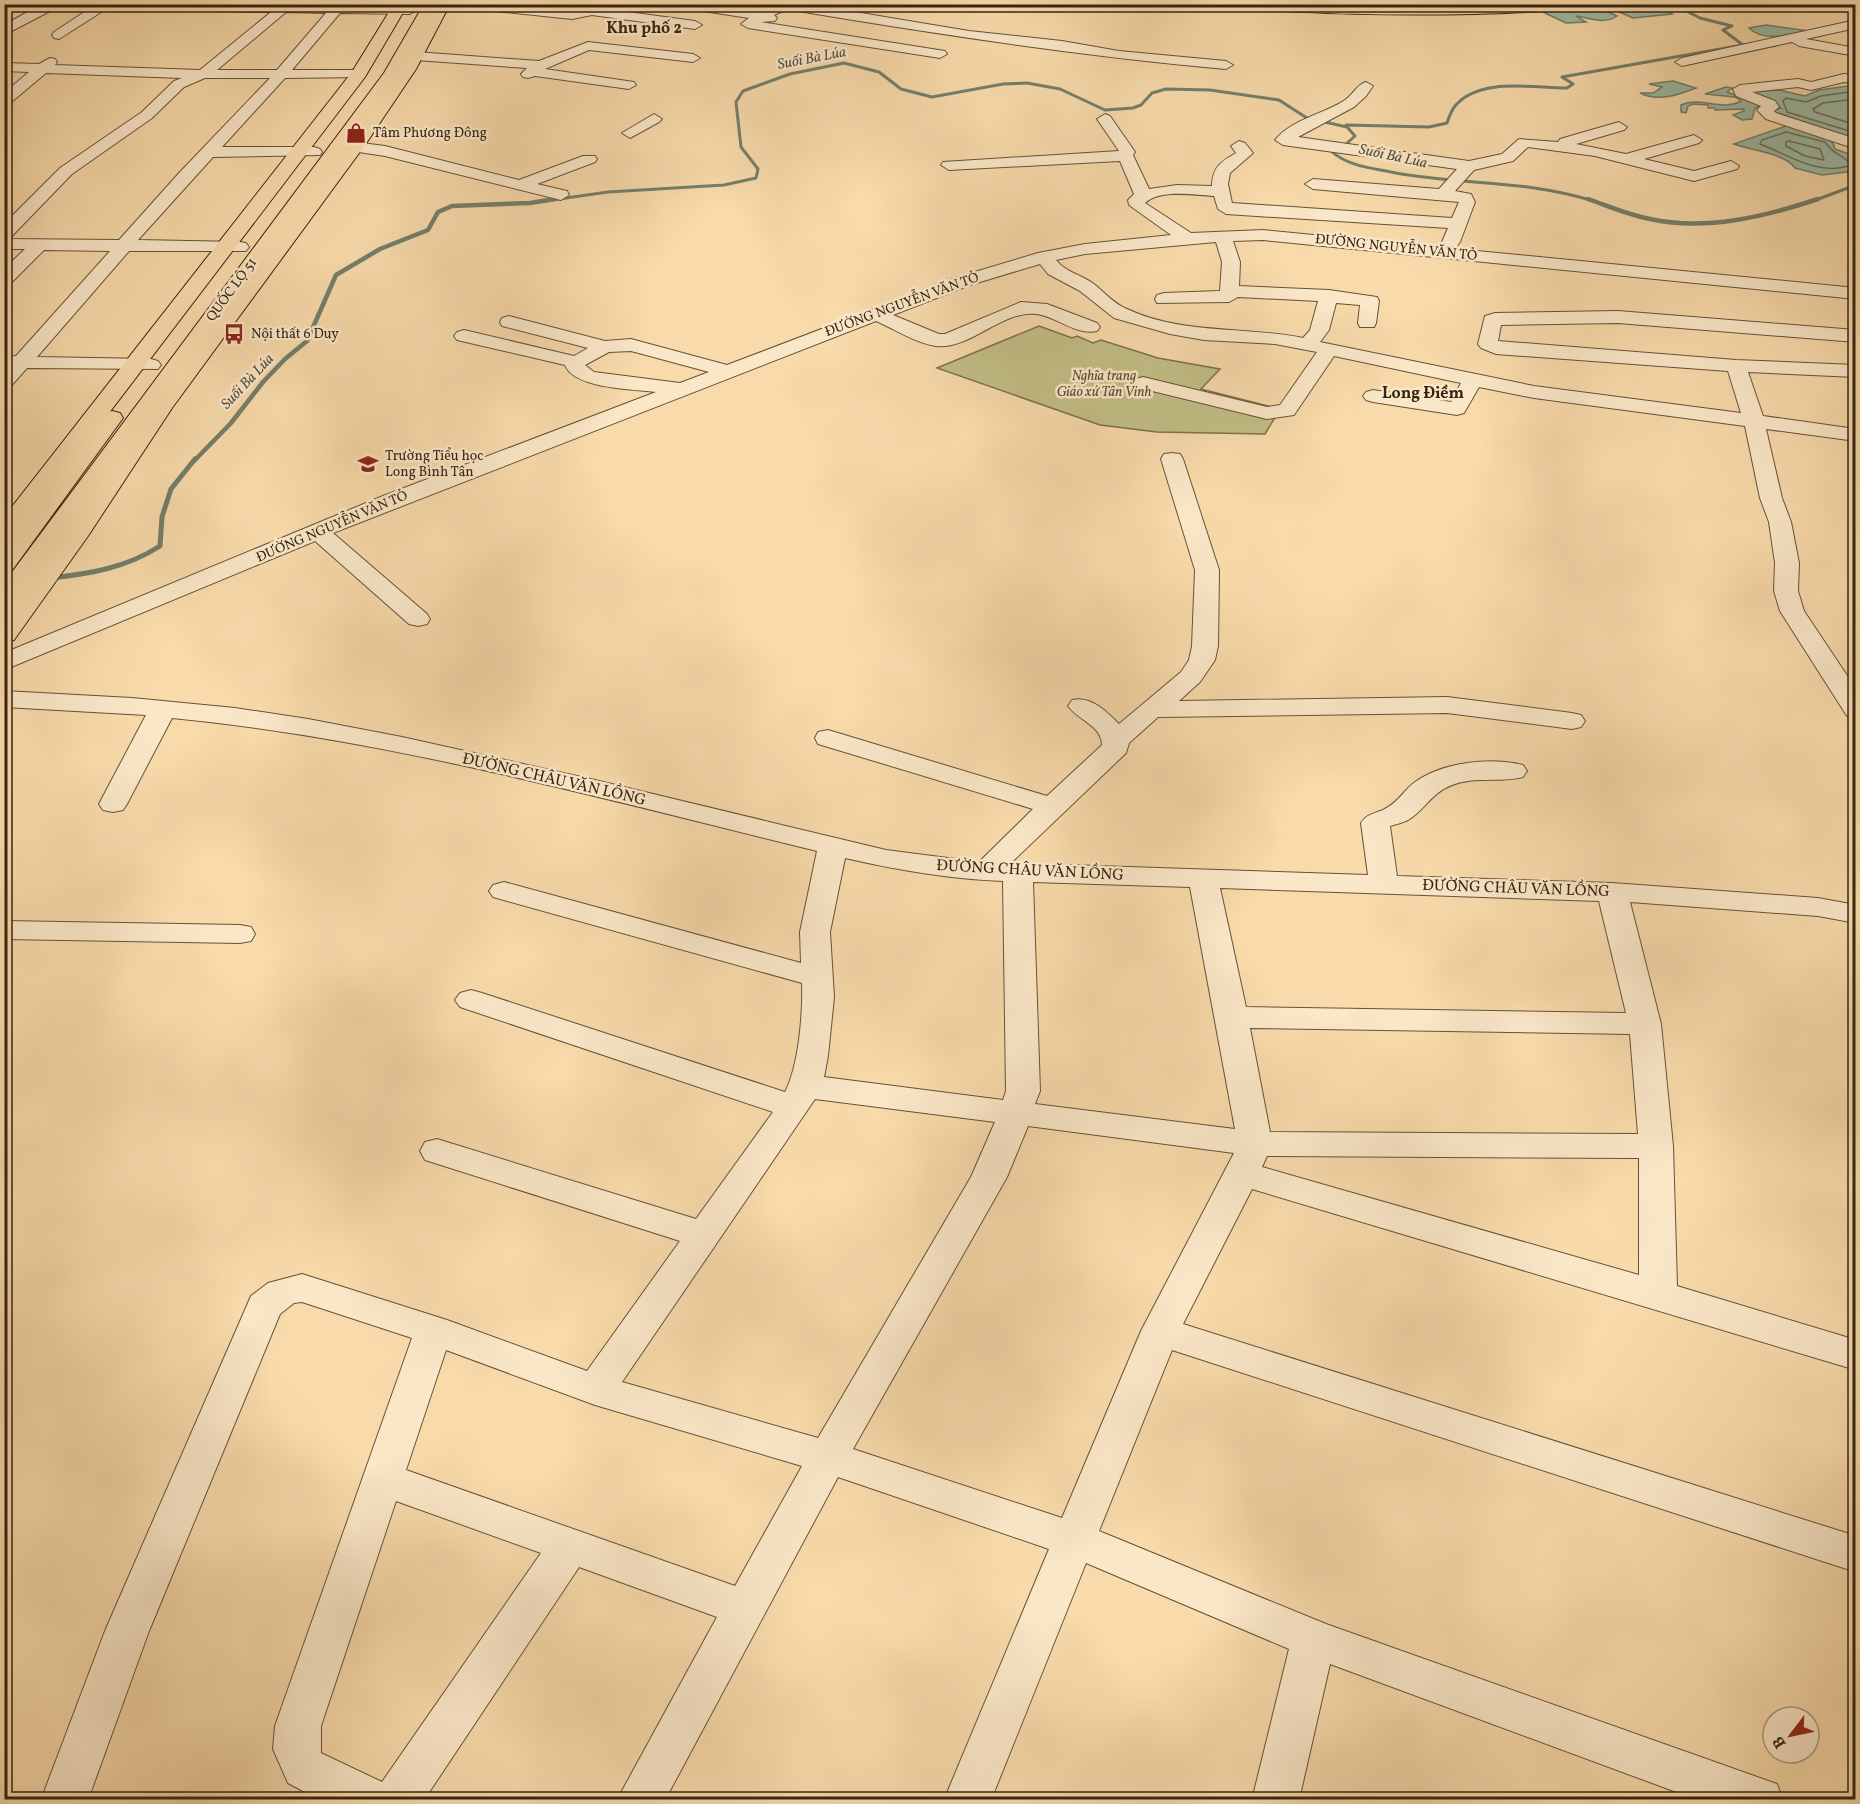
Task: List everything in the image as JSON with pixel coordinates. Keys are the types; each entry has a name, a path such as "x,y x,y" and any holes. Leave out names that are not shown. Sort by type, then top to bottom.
{"main road":[{"name":"QUỐC LỘ 51","path":"22,582 15,522 143,365 307,152 382,74 431,4"},
{"name":"QUỐC LỘ 51","path":"382,74 416,56 443,4"},
{"path":"1252,4 1331,9 1425,10 1497,9 1577,4"},
{"name":"QUỐC LỘ 51","path":"4,634 22,582 77,518 347,145 382,74 406,7"},
{"path":"15,522 77,518"}],"street":[{"path":"7,4 282,9 406,7"},
{"path":"466,4 513,7 572,15 603,24 602,27"},
{"path":"572,15 591,11 605,4"},
{"path":"684,4 853,28"},
{"path":"4,31 50,5"},
{"path":"940,54 748,24 760,16 787,5 829,7 969,34 1062,45 1119,55 1226,65"},
{"path":"58,35 101,7"},
{"path":"4,234 66,171 147,115 179,84 203,74 245,42 282,9"},
{"path":"4,382 13,362 125,245 186,175 280,75 336,9"},
{"path":"591,11 695,25"},
{"path":"1682,62 1856,24"},
{"path":"1785,39 1856,52"},
{"path":"534,70 588,46 693,58"},
{"path":"4,101 63,52"},
{"path":"416,56 534,70 629,85"},
{"path":"4,67 203,74 382,74"},
{"path":"1856,79 1844,78 1811,86 1798,83 1740,89 1742,93 1770,104 1772,107 1764,110 1771,116 1827,132 1856,144"},
{"path":"1366,86 1361,96 1283,140 1469,166 1507,158 1528,160"},
{"path":"630,133 654,118"},
{"path":"1105,119 1127,152 1123,156"},
{"path":"1557,145 1619,127"},
{"path":"1626,159 1694,140"},
{"path":"1507,158 1524,142 1596,151 1690,176 1731,166"},
{"path":"347,145 561,195"},
{"path":"1164,299 1229,296 1232,236 1221,191 1223,169 1245,153 1239,146"},
{"path":"209,152 307,152"},
{"path":"949,165 1123,156 1128,159 1143,195"},
{"path":"519,185 589,159"},
{"path":"1449,187 1469,166"},
{"path":"1313,184 1449,187 1467,202 1446,254"},
{"path":"1188,238 1137,205 1136,200 1143,195 1176,191 1221,191"},
{"path":"1226,208 1459,224"},
{"name":"ĐƯỜNG NGUYỄN VĂN TỎ","path":"4,662 391,501 683,390 874,314 964,281 1044,257 1116,244 1263,235 1446,254 1625,286 1856,294"},
{"path":"4,244 233,247"},
{"path":"4,280 39,245"},
{"path":"1044,257 1054,270 1086,287 1121,314 1170,328 1204,334 1263,337 1472,381 1597,402 1856,435"},
{"path":"1625,286 1635,318"},
{"path":"1229,291 1329,296 1370,301 1367,323"},
{"path":"1308,345 1319,330 1329,296"},
{"path":"874,314 936,340 948,340 1021,308 1040,308 1090,327"},
{"path":"1856,336 1635,318 1495,319 1492,320 1488,344 1496,348 1512,350 1736,366 1856,371"},
{"path":"509,322 605,347 631,345 727,371"},
{"path":"464,336 576,362 605,347"},
{"path":"1200,346 1263,337"},
{"path":"1143,382 1278,414 1287,411 1328,350"},
{"path":"13,362 143,365"},
{"path":"576,362 575,367 588,377 683,390"},
{"path":"1736,366 1754,421 1771,498 1784,541 1787,563 1786,591 1792,611 1856,710"},
{"path":"1373,396 1457,409 1472,381"},
{"path":"1117,740 1150,709 1191,677 1202,660 1205,646 1207,570 1172,459"},
{"path":"318,532 418,619"},
{"name":"ĐƯỜNG CHÂU VĂN LỒNG","path":"4,699 163,709 263,720 402,745 595,788 886,859 1002,872 1612,892 1818,907 1856,914"},
{"path":"1150,709 1447,705 1572,721"},
{"path":"640,1800 828,1457 989,1176 1008,1135 1023,1091 1002,872 1052,806 1116,747 1117,740 1113,733 1081,706"},
{"path":"113,804 163,709"},
{"path":"828,738 1052,806"},
{"path":"1384,885 1375,823 1382,818 1398,814 1423,789 1444,778 1489,769 1513,771"},
{"path":"595,1390 800,1096 813,1044 818,997 815,932 833,846"},
{"path":"967,1800 1160,1331 1248,1159 1232,1017 1203,879"},
{"path":"504,891 817,977"},
{"path":"1612,892 1645,1024 1656,1146 1658,1295"},
{"path":"4,930 240,934"},
{"path":"471,1000 800,1096 1016,1113 1248,1159 1658,1295 1856,1356"},
{"path":"1232,1017 1645,1024"},
{"path":"1248,1159 1656,1146"},
{"path":"437,1151 704,1235"},
{"path":"64,1800 127,1631 264,1306 275,1294 289,1288 302,1288 434,1330 595,1390 828,1457 1075,1540 1314,1639 1760,1800"},
{"path":"369,1800 304,1768 296,1749 298,1726 434,1330"},
{"path":"1160,1331 1856,1554"},
{"path":"382,1479 744,1608"},
{"path":"397,1800 570,1545"},
{"path":"1275,1800 1314,1639"}],"green space":[{"name":"Nghĩa trang Giáo xứ Tân Vinh","path":"1039,326 1072,338 1077,336 1093,343 1101,340 1158,358 1220,369 1201,389 1280,409 1265,434 1157,432 1100,425 937,368"}],"water":[{"path":"1528,5 1593,5 1617,16 1602,20 1576,16 1586,22 1566,23"},
{"path":"1603,5 1654,5 1672,14 1633,18"},
{"path":"1766,25 1809,31 1770,36 1755,33 1749,28"},
{"path":"1673,81 1696,88 1661,97 1640,93 1653,93 1662,87 1649,84"},
{"path":"1855,85 1855,140 1778,116 1771,111 1781,108 1748,92 1779,90 1805,96 1819,90"},
{"path":"1726,87 1732,88 1727,92 1761,105 1755,108 1752,119 1742,120 1733,115 1744,109 1715,110 1715,108 1708,108 1708,105 1693,104 1688,106 1686,113 1681,112 1681,105 1688,103 1726,105 1741,101 1735,97 1705,94"},
{"path":"1786,126 1815,132 1828,138 1835,149 1855,156 1855,171 1822,175 1795,168 1776,155 1734,144"}],"waterway":[{"path":"1346,125 1429,127 1447,123 1455,106 1465,97 1478,91 1507,86 1567,88 1573,84 1562,77 1743,45 1723,30 1732,26 1700,18 1673,4"},
{"name":"Suối Bà Lúa","path":"545,201 608,192 724,185 756,178 758,169 741,147 736,102 743,91 790,74 844,63 879,72 901,89 932,97 1003,84 1027,83 1060,89 1105,110 1133,108 1141,105 1152,93 1166,89 1210,90 1279,100 1307,118 1347,127 1355,136 1345,145 1331,151 1353,164 1421,177 1544,189 1593,201"},
{"name":"Suối Bà Lúa","path":"1813,201 1856,185"},
{"name":"Suối Bà Lúa","path":"194,461 231,423 263,382 285,359 307,341 336,275 380,249 428,230 438,212 452,206 530,203 555,199"},
{"name":"Suối Bà Lúa","path":"1588,199 1642,217 1692,223 1735,220 1818,199"},
{"name":"Suối Bà Lúa","path":"50,578 121,565 160,546 162,517 171,489 195,459"}],"place":[{"name":"Tâm Phương Đông","path":"356,133"},
{"name":"Nội thất 6 Duy","path":"234,334"},
{"name":"Trường Tiểu học Long Bình Tân","path":"368,464"}],"district":[{"name":"Khu phố 2","path":"644,29"},
{"name":"Long Điềm","path":"1423,394"}]}
